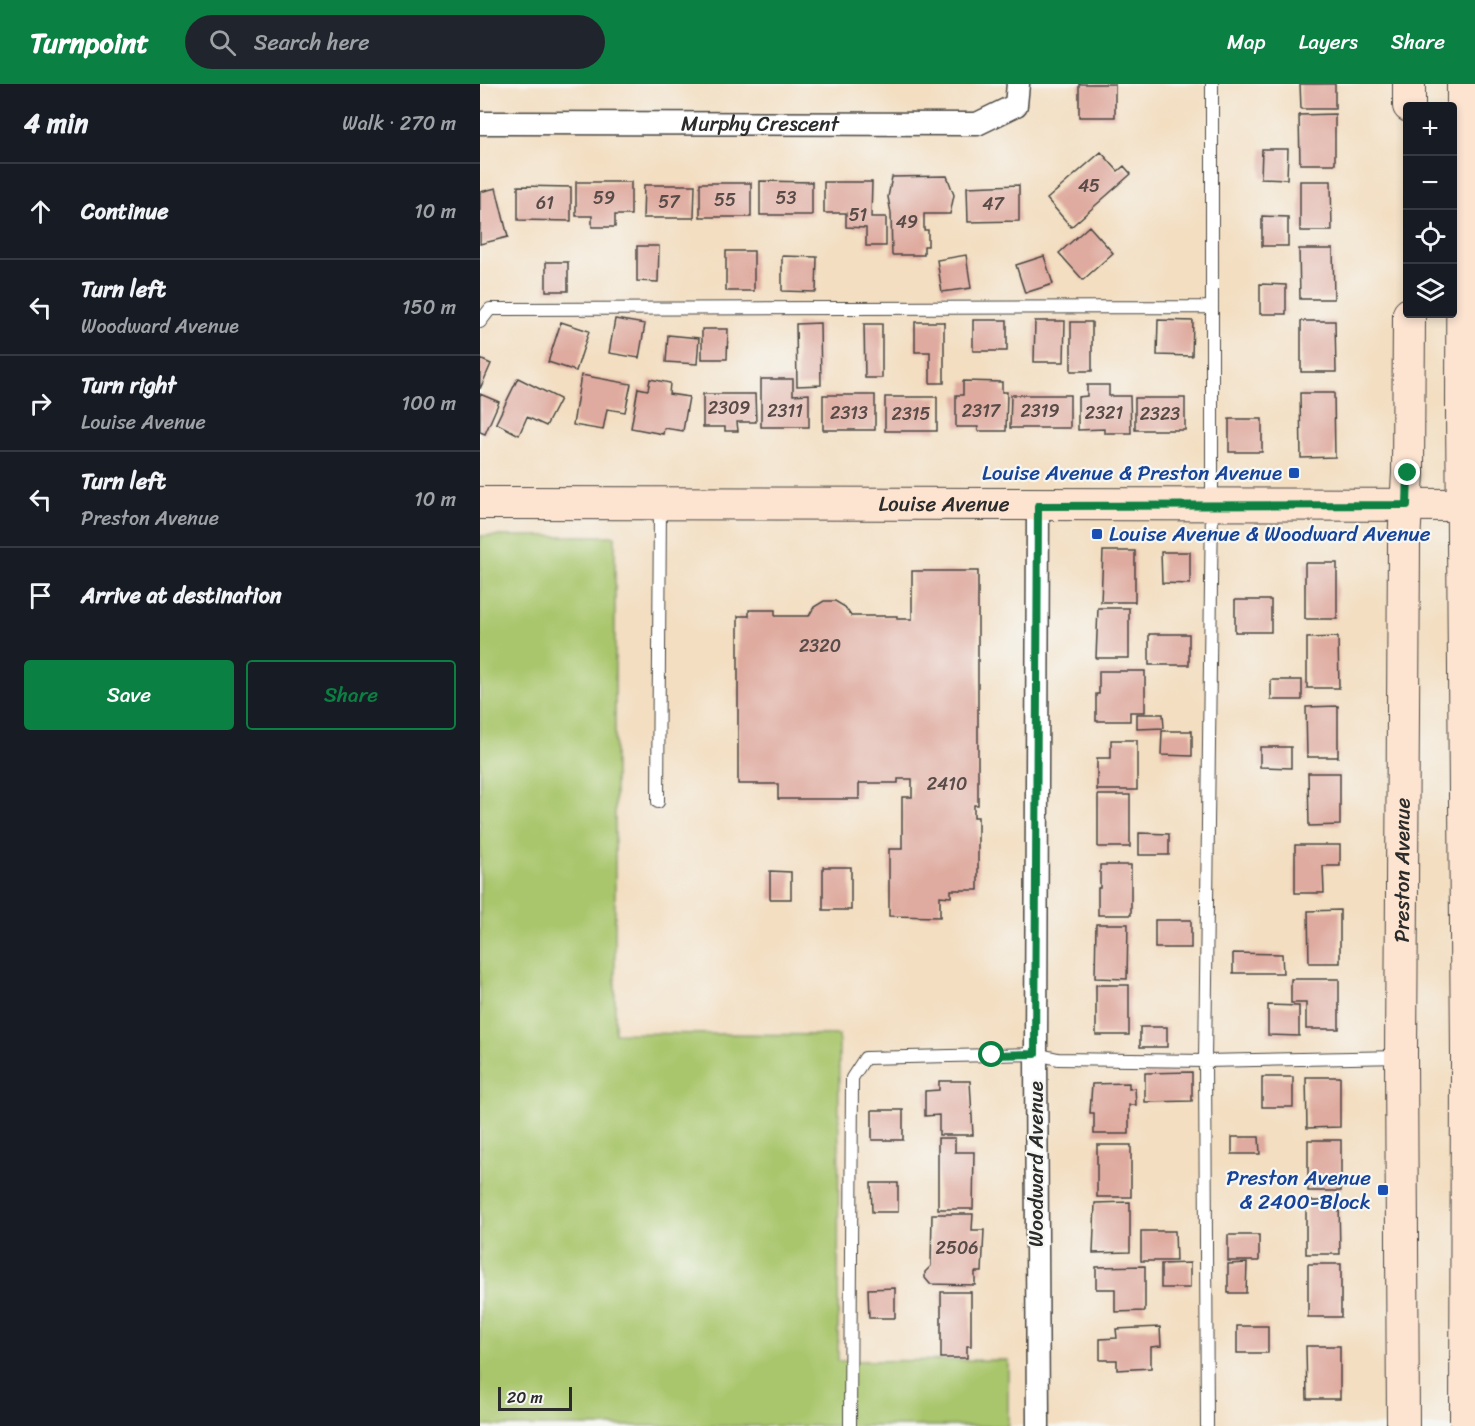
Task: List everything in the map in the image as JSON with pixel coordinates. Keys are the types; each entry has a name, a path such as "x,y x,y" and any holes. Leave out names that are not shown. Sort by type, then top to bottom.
{"main road":[{"path":"1409,84 1409,102"},
{"path":"1463,84 1469,505 1471,1058 1466,1426"},
{"name":"Preston Avenue","path":"1403,1426 1401,1057 1404,542 1407,505 1409,318"},
{"name":"Louise Avenue","path":"480,503 1038,506 1469,505"}],"street":[{"name":"Murphy Crescent","path":"480,123 977,124 1016,105 1018,84"},
{"name":"Woodward Avenue","path":"1038,506 1035,1054 1038,1426"}],"lane":[{"path":"1207,1426 1204,1061 1212,505 1212,84"},
{"path":"480,322 490,309 1212,307"},
{"path":"658,802 660,504"},
{"path":"850,1426 852,1078 866,1058 1035,1054 1058,1059 1204,1061 1401,1057"}],"green space":[{"path":"480,536 615,536 615,1033 839,1035 838,1361 1008,1360 1008,1426 480,1426"}],"building":[{"path":"1079,84 1115,84 1115,117 1079,117"},
{"path":"1300,84 1335,84 1335,109 1301,109"},
{"path":"1335,114 1335,164 1300,164 1299,115"},
{"path":"1262,149 1288,149 1287,179 1261,178"},
{"path":"1101,152 1118,171 1124,166 1131,174 1071,227 1047,199"},
{"path":"947,176 954,195 950,214 924,214 924,230 928,230 928,246 924,246 924,255 892,255 891,213 888,197 892,177"},
{"path":"760,181 812,182 812,215 760,215"},
{"path":"1300,181 1331,181 1332,231 1300,231"},
{"path":"576,182 631,182 631,215 615,215 615,227 592,227 592,216 576,216"},
{"path":"824,182 872,182 871,217 886,217 886,246 866,246 866,228 846,227 846,213 824,213"},
{"path":"700,183 751,183 751,217 700,217"},
{"path":"644,185 695,185 694,218 643,218"},
{"path":"1019,185 1019,221 968,222 967,187"},
{"path":"518,186 571,187 571,221 518,220"},
{"path":"496,188 508,237 480,244 480,192"},
{"path":"1262,216 1288,217 1288,246 1262,246"},
{"path":"1089,226 1113,253 1083,280 1059,253"},
{"path":"637,246 659,246 658,282 637,281"},
{"path":"1299,249 1333,249 1334,299 1300,299"},
{"path":"726,251 754,251 754,291 726,291"},
{"path":"966,255 971,288 942,292 937,260"},
{"path":"782,256 817,257 816,292 782,291"},
{"path":"1044,256 1053,284 1025,293 1016,265"},
{"path":"546,262 568,262 568,291 546,291"},
{"path":"1260,284 1286,285 1286,314 1260,314"},
{"path":"615,319 645,324 639,358 609,353"},
{"path":"973,320 1007,320 1007,351 973,351"},
{"path":"1158,320 1193,321 1192,356 1157,355"},
{"path":"1035,321 1065,321 1064,362 1034,362"},
{"path":"1301,321 1335,321 1336,372 1301,372"},
{"path":"561,322 589,331 576,371 548,362"},
{"path":"915,322 944,322 944,383 930,383 930,352 915,352"},
{"path":"1071,322 1092,322 1092,371 1071,371"},
{"path":"820,323 821,385 797,386 796,324"},
{"path":"864,324 882,324 882,378 865,378"},
{"path":"702,329 728,329 727,359 702,359"},
{"path":"668,335 699,338 697,364 666,362"},
{"path":"480,359 491,364 480,389"},
{"path":"581,375 631,384 625,412 607,409 603,430 573,425"},
{"path":"518,378 560,399 546,426 527,417 519,435 496,423"},
{"path":"650,379 670,383 669,394 689,397 683,431 664,428 663,434 631,428 638,388 648,390"},
{"path":"761,379 793,379 793,395 809,394 809,427 761,427"},
{"path":"963,381 1002,382 1002,392 1007,392 1006,431 978,431 978,427 956,427 956,395 963,395"},
{"path":"1087,385 1109,385 1109,396 1130,396 1131,433 1104,433 1104,429 1078,430 1078,397 1087,396"},
{"path":"1300,393 1334,393 1335,457 1301,458"},
{"path":"480,394 499,402 485,434 480,432"},
{"path":"703,394 755,394 756,422 737,422 738,431 725,431 725,427 703,427"},
{"path":"823,395 875,395 875,430 823,430"},
{"path":"1011,395 1070,395 1070,428 1010,428"},
{"path":"885,397 937,397 937,431 885,431"},
{"path":"1135,398 1185,398 1185,430 1135,430"},
{"path":"1229,419 1262,419 1262,452 1229,452"},
{"path":"1103,551 1135,551 1135,602 1101,602"},
{"path":"1161,552 1190,552 1190,584 1162,583"},
{"path":"1305,563 1337,563 1337,619 1305,619"},
{"path":"912,571 978,571 978,805 974,805 974,817 978,817 978,890 951,890 951,897 940,896 940,917 889,916 889,849 902,849 902,797 912,797 912,779 898,779 898,783 859,783 859,799 778,799 778,784 738,784 738,616 749,616 749,610 775,610 775,616 809,616 814,607 824,601 835,601 845,607 851,616 897,616 897,619 912,619"},
{"path":"1235,600 1271,600 1271,632 1235,632"},
{"path":"1098,608 1129,608 1129,658 1096,658"},
{"path":"1149,634 1189,634 1189,665 1149,665"},
{"path":"1338,637 1339,688 1307,688 1307,638"},
{"path":"1099,671 1145,671 1145,712 1130,712 1130,721 1096,721"},
{"path":"1271,680 1302,680 1302,700 1271,700"},
{"path":"1338,706 1338,757 1307,757 1306,707"},
{"path":"1137,714 1163,714 1164,728 1137,729"},
{"path":"1162,731 1192,731 1192,756 1161,755"},
{"path":"1111,740 1137,740 1137,790 1097,790 1097,758 1111,758"},
{"path":"1260,747 1291,747 1291,768 1260,767"},
{"path":"1308,773 1340,773 1340,825 1309,826"},
{"path":"1098,795 1130,795 1130,847 1098,847"},
{"path":"1139,833 1169,834 1169,855 1139,855"},
{"path":"1295,845 1340,845 1340,866 1323,866 1324,893 1295,893"},
{"path":"1100,865 1131,865 1131,915 1098,915"},
{"path":"823,867 851,867 851,910 823,910"},
{"path":"770,871 791,872 791,899 770,899"},
{"path":"1340,910 1340,963 1309,963 1308,911"},
{"path":"1155,920 1191,920 1191,948 1155,948"},
{"path":"1096,924 1128,924 1127,979 1095,978"},
{"path":"1233,953 1282,954 1283,973 1233,973"},
{"path":"1291,979 1339,979 1339,1029 1306,1029 1306,1003 1291,1003"},
{"path":"1096,985 1129,985 1129,1035 1096,1035"},
{"path":"1268,1005 1299,1006 1299,1036 1268,1035"},
{"path":"1140,1027 1167,1027 1167,1047 1140,1047"},
{"path":"1192,1072 1192,1101 1145,1102 1145,1073"},
{"path":"1262,1077 1293,1077 1293,1107 1262,1107"},
{"path":"1306,1077 1340,1077 1340,1127 1307,1128"},
{"path":"939,1081 970,1081 973,1135 939,1135 939,1115 925,1116 925,1091 939,1090"},
{"path":"1129,1083 1129,1089 1135,1088 1136,1105 1129,1105 1129,1134 1094,1134 1094,1113 1090,1113 1092,1084"},
{"path":"872,1110 903,1110 903,1140 872,1140"},
{"path":"1232,1137 1259,1137 1260,1154 1232,1154"},
{"path":"938,1138 955,1138 955,1152 974,1152 973,1209 938,1209"},
{"path":"1308,1140 1341,1140 1341,1191 1308,1191"},
{"path":"1097,1145 1131,1145 1131,1197 1097,1197"},
{"path":"871,1183 898,1183 898,1212 872,1212"},
{"path":"1306,1201 1339,1201 1340,1254 1306,1254"},
{"path":"1130,1202 1130,1252 1093,1253 1095,1203"},
{"path":"932,1214 973,1214 972,1230 984,1230 982,1272 975,1272 975,1285 930,1284 925,1278 925,1272 931,1266"},
{"path":"1141,1231 1175,1231 1176,1261 1141,1261"},
{"path":"1228,1235 1259,1235 1259,1261 1228,1261"},
{"path":"1190,1263 1190,1288 1161,1288 1161,1264"},
{"path":"1247,1263 1246,1293 1228,1293 1228,1264"},
{"path":"1308,1264 1341,1264 1341,1317 1308,1317"},
{"path":"1145,1266 1145,1311 1115,1312 1115,1289 1096,1289 1096,1267"},
{"path":"895,1288 895,1318 869,1318 868,1289"},
{"path":"941,1292 971,1292 971,1346 967,1346 967,1358 941,1358"},
{"path":"1237,1326 1268,1326 1268,1353 1237,1353"},
{"path":"1160,1327 1161,1346 1151,1347 1151,1368 1117,1370 1117,1360 1100,1360 1100,1339 1117,1338 1116,1329"},
{"path":"1306,1346 1340,1346 1340,1399 1307,1399"}],"place":[{"name":"Louise Avenue & Preston Avenue","path":"1294,473"},
{"name":"Louise Avenue & Woodward Avenue","path":"1097,534"},
{"name":"Preston Avenue & 2400-Block","path":"1383,1190"}],"route":[{"path":"992,1055 1035,1054 1038,506 1407,505 1408,473"}]}
